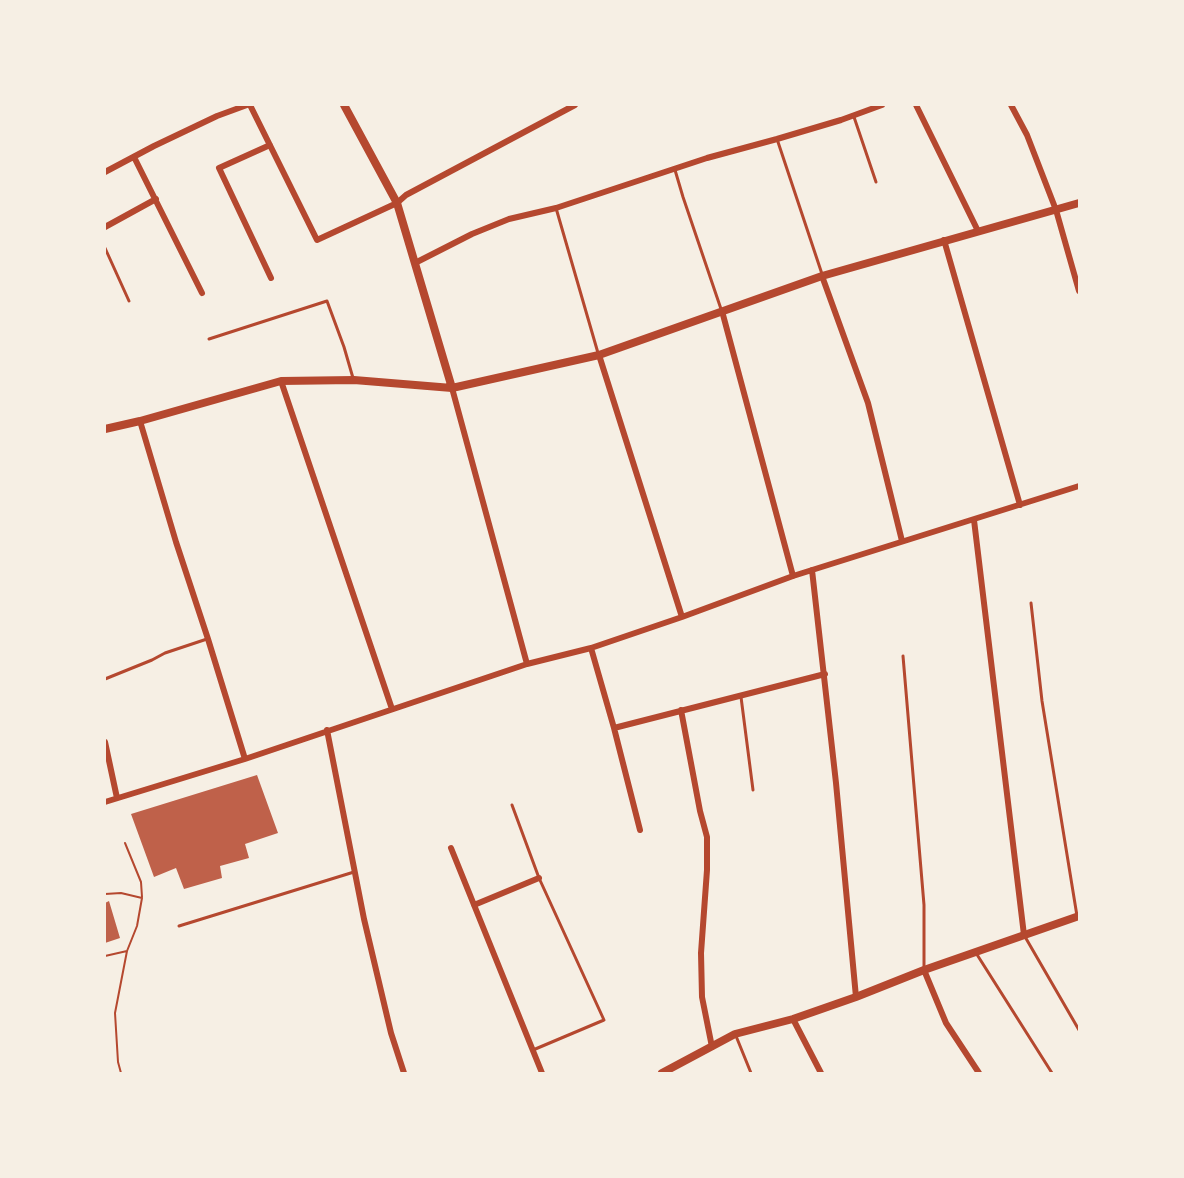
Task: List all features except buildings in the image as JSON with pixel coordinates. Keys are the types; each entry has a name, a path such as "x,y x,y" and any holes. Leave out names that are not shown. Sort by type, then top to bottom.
{"street":[{"path":"105,172 217,116 248,105 317,240 397,203 406,195 575,105"},
{"path":"344,105 397,203 452,388 526,664"},
{"path":"416,263 481,230 509,219 556,208 675,168 777,139 882,105"},
{"path":"916,105 978,231"},
{"path":"1011,105 1027,135 1056,210 1079,291"},
{"path":"270,145 219,168 271,278"},
{"path":"134,157 202,293"},
{"path":"105,227 156,199"},
{"path":"105,429 281,381 354,380 452,388 599,355 822,276 1079,203"},
{"path":"944,240 1020,505"},
{"path":"822,276 868,403 902,541"},
{"path":"722,311 793,576"},
{"path":"599,355 682,617"},
{"path":"281,381 392,709"},
{"path":"140,421 244,759"},
{"path":"105,801 244,759 526,664 591,648 793,576 1078,488"},
{"path":"974,520 1024,935"},
{"path":"812,570 825,674 856,998"},
{"path":"591,648 640,830"},
{"path":"614,728 825,674"},
{"path":"681,710 707,837 701,953 702,997 712,1047"},
{"path":"327,730 354,872 391,1033 404,1073"},
{"path":"105,742 117,798"},
{"path":"451,848 542,1073"},
{"path":"474,905 539,878"},
{"path":"662,1073 679,1069 735,1034 793,1019 856,998 924,970 1078,917"},
{"path":"924,970 946,1023 979,1073"},
{"path":"793,1019 821,1073"}],"lane":[{"path":"853,115 876,182"},
{"path":"777,139 822,276"},
{"path":"675,168 722,311"},
{"path":"556,208 599,355"},
{"path":"105,248 129,301"},
{"path":"209,339 327,302 354,380"},
{"path":"1031,603 1042,701 1078,917"},
{"path":"105,679 208,639"},
{"path":"903,656 924,905 924,970"},
{"path":"740,695 753,790"},
{"path":"512,805 539,878 603,1020 533,1050"},
{"path":"179,926 354,872"},
{"path":"1024,935 1079,1030"},
{"path":"975,952 1052,1073"},
{"path":"735,1034 752,1073"}],"path":[{"path":"121,1073 118,1062 115,1013 127,951 137,926 143,891 125,843"},
{"path":"105,894 121,893 142,898"},
{"path":"105,956 127,951"}]}
